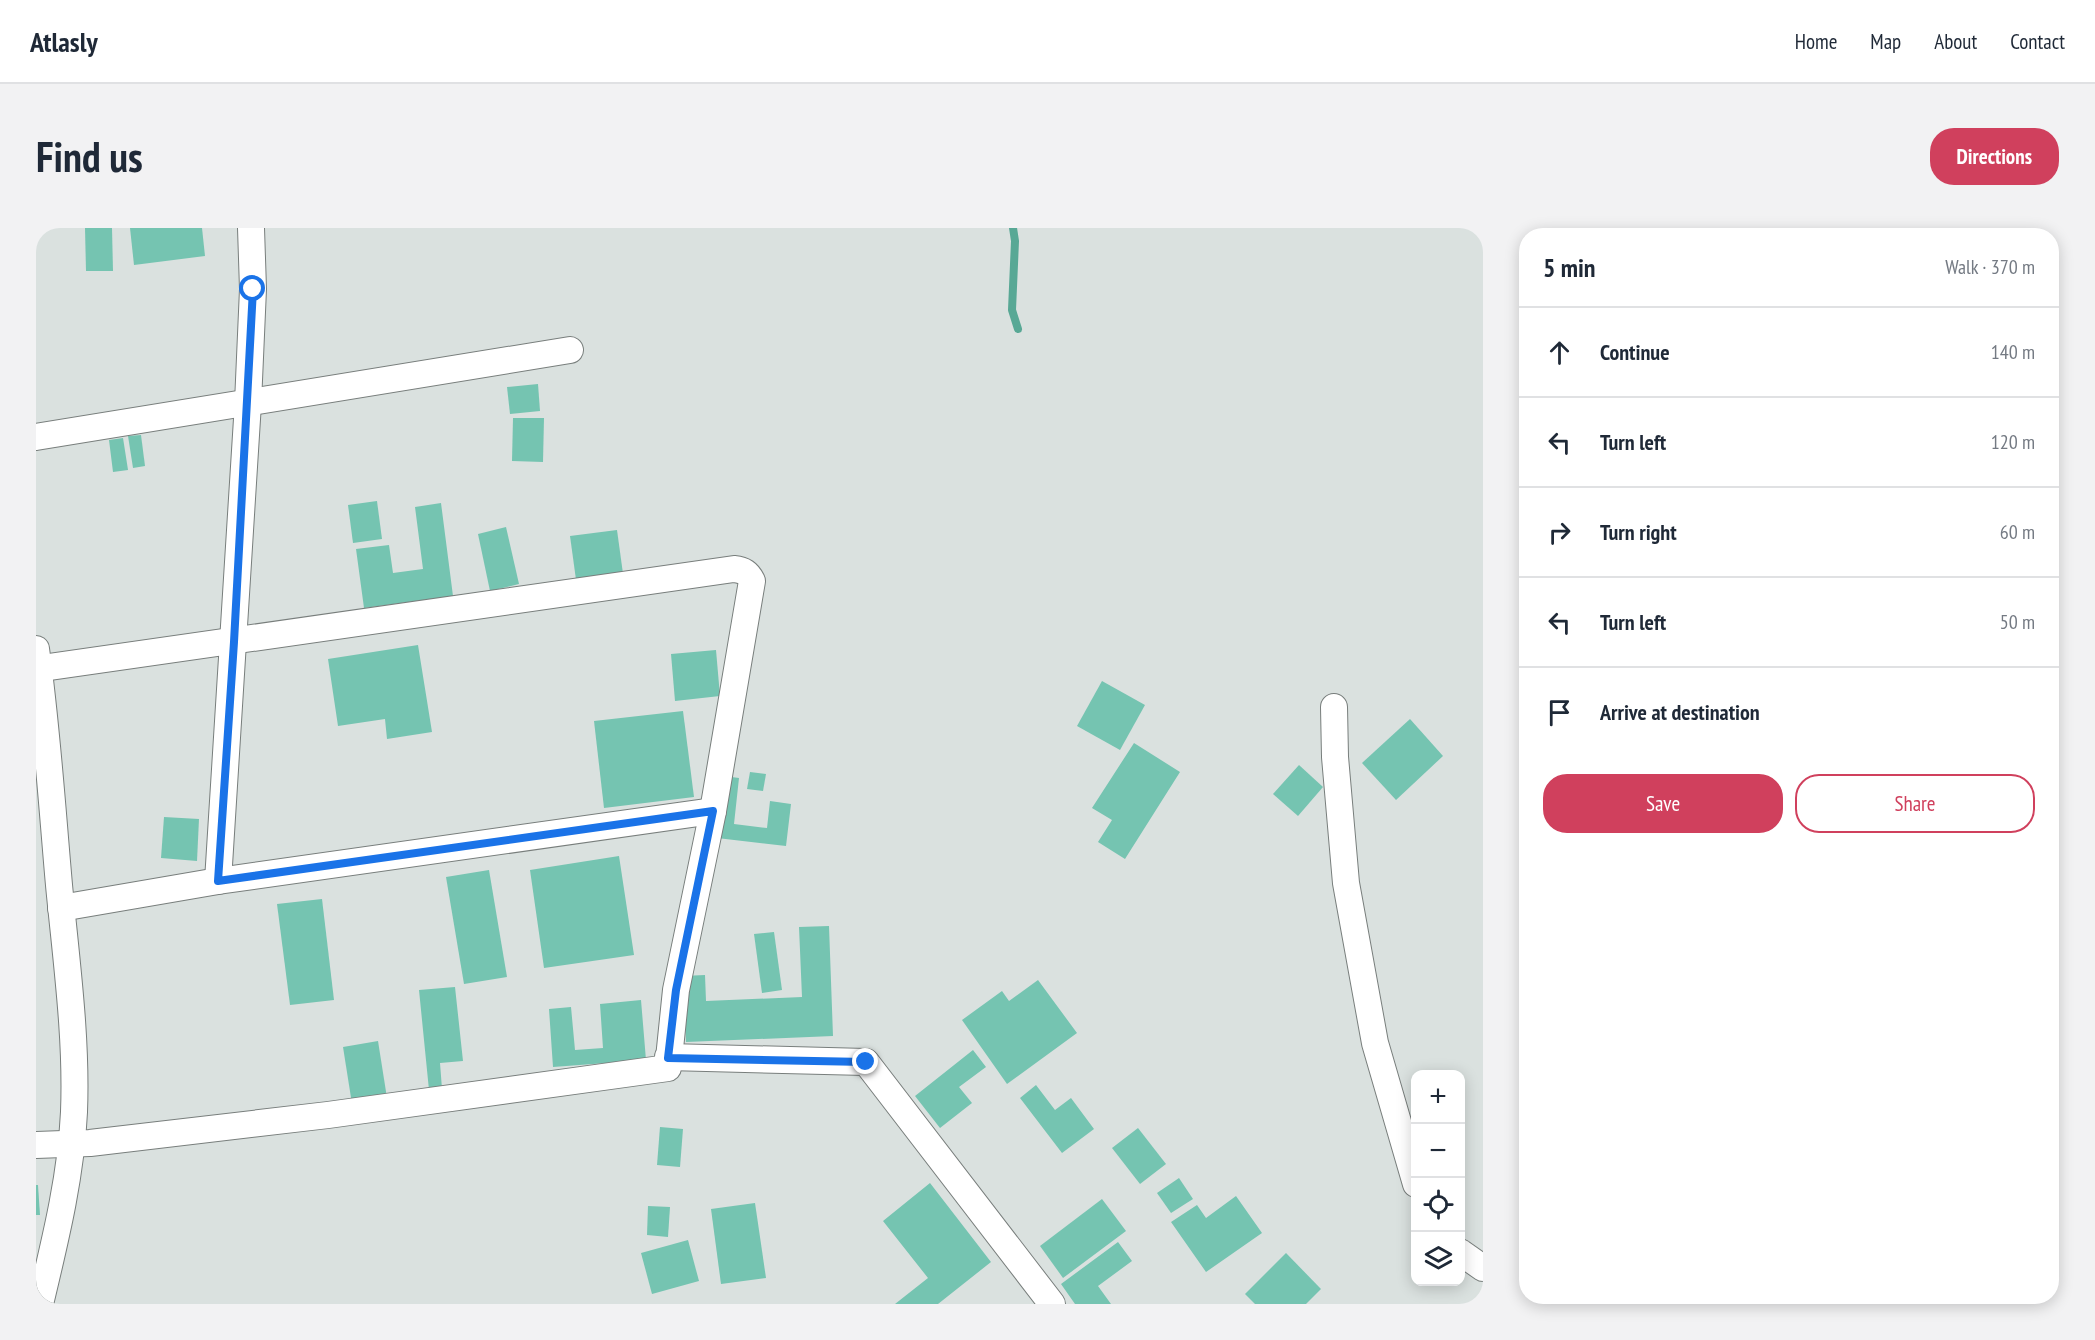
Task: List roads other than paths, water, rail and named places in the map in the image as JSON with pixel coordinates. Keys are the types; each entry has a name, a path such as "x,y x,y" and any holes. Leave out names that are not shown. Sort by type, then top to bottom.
{"street":[{"path":"218,881 248,403 253,289 251,228"},
{"path":"36,437 570,350"},
{"path":"36,1145 71,1143 90,1143 328,1115 668,1068 676,990 713,811 753,581 748,573 741,570 723,571 234,642 37,662 74,1069 71,1143 60,1217 40,1304"},
{"path":"1334,707 1335,756 1346,883 1375,1043 1414,1178"},
{"path":"61,908 218,881 713,811"},
{"path":"668,1058 866,1062 1052,1304"},
{"path":"1465,1255 1483,1268"}],"waterway":[{"path":"1013,228 1015,241 1012,310 1018,329"}]}
